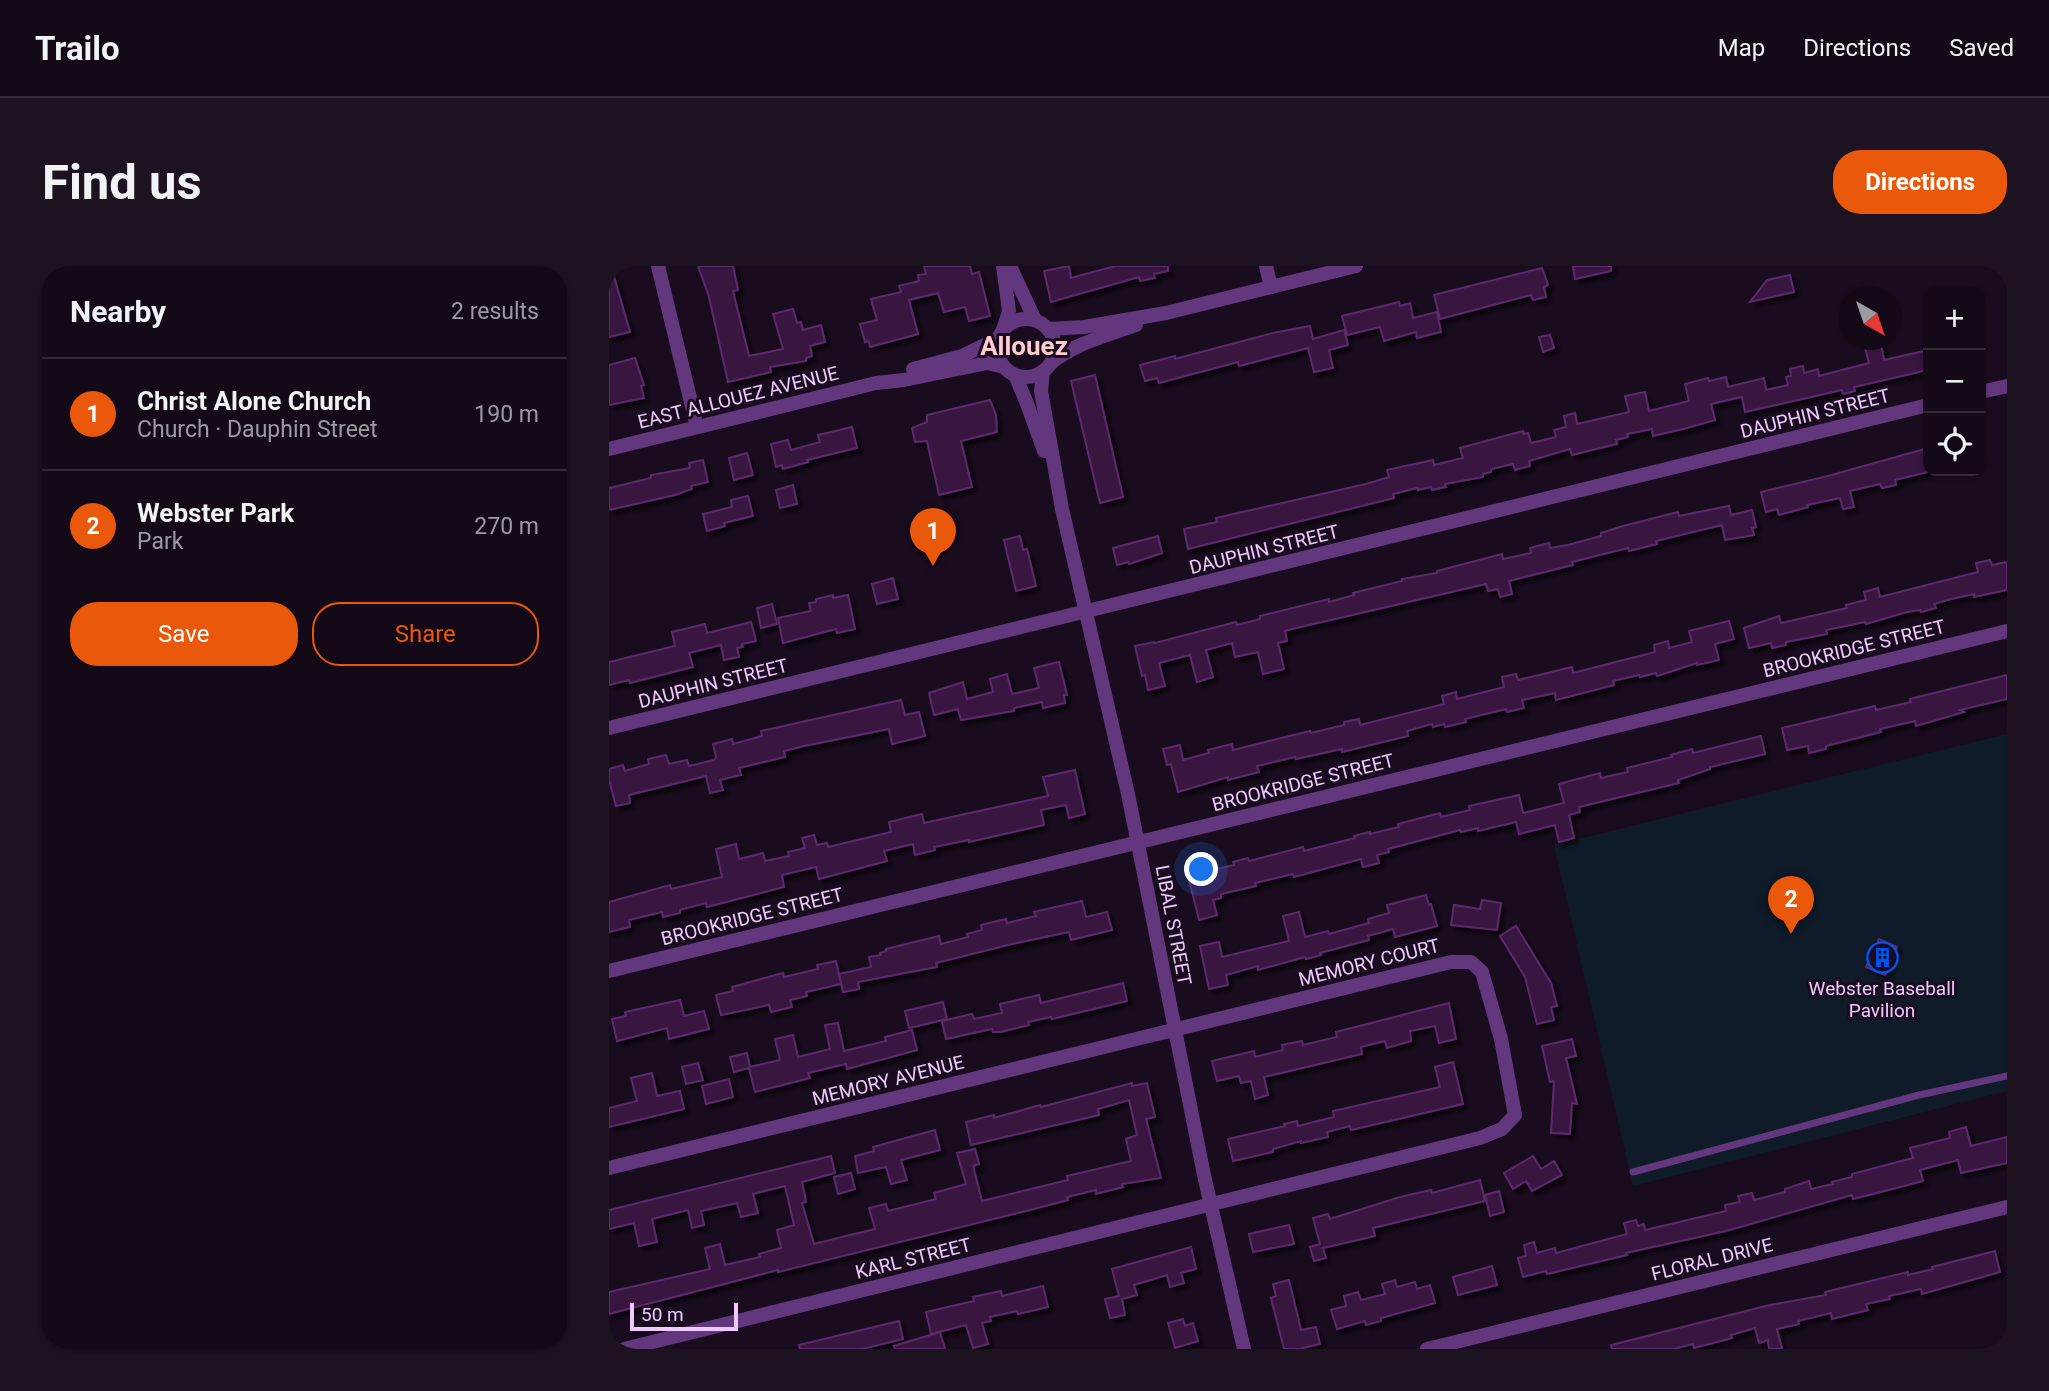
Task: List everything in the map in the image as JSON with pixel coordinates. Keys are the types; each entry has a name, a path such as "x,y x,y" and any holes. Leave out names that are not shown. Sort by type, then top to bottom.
{"street":[{"path":"658,266 697,427"},
{"path":"1003,266 1009,311 997,353 1009,371 1024,377 1047,367 1063,353 1079,345 1166,313"},
{"path":"1010,266 1055,345 1047,367"},
{"path":"1266,266 1271,287"},
{"path":"1001,334 1018,320 1084,327 1166,313 1356,266"},
{"name":"EAST ALLOUEZ AVENUE","path":"876,383 900,373 962,356 1001,334"},
{"name":"EAST ALLOUEZ AVENUE","path":"609,449 876,383 986,363 1009,371"},
{"name":"LIBAL STREET","path":"1047,367 1041,391 1062,509 1138,842 1211,1204 1244,1349"},
{"name":"LIBAL STREET","path":"1009,371 1026,401 1062,509"},
{"path":"1986,391 2007,386"},
{"name":"DAUPHIN STREET","path":"609,728 1923,406"},
{"name":"BROOKRIDGE STREET","path":"609,971 2007,631"},
{"name":"MEMORY COURT","path":"1175,1029 1451,962 1471,962 1482,972 1501,1039 1515,1115 1502,1129 1480,1138 1211,1204"},
{"name":"MEMORY AVENUE","path":"609,1168 1175,1029"},
{"name":"KARL STREET","path":"624,1349 1211,1204"},
{"name":"FLORAL DRIVE","path":"1427,1349 2007,1207"}],"lane":[{"path":"1633,1172 1919,1096 2007,1076"}],"shaded area":[{"path":"2007,734 2007,1091 1633,1186 1554,845"}],"building":[{"path":"698,266 733,266 738,290 733,291 749,356 783,349 773,314 793,309 797,323 801,322 803,330 821,325 825,342 810,346 812,356 806,358 806,361 770,367 771,372 728,382 709,297"},
{"path":"924,266 970,266 972,274 979,272 990,316 969,321 965,307 944,312 938,293 909,300 918,334 870,347 869,341 865,342 860,324 877,320 871,299 901,292 899,286 919,281 918,275 926,274"},
{"path":"1069,266 1071,278 1115,266 1168,266 1168,271 1154,274 1155,278 1140,281 1139,277 1051,302 1044,271"},
{"path":"1573,266 1611,266 1611,271 1575,279"},
{"path":"1542,268 1548,285 1544,287 1546,297 1533,300 1531,295 1440,319 1434,295"},
{"path":"609,273 613,273 630,332 609,337"},
{"path":"1790,275 1794,292 1750,302 1767,280"},
{"path":"1399,302 1400,306 1410,303 1413,318 1437,312 1441,332 1417,338 1416,332 1384,341 1380,327 1347,335 1342,316"},
{"path":"1310,326 1313,339 1344,330 1348,345 1329,350 1333,368 1314,372 1308,348 1239,366 1238,362 1159,383 1157,378 1145,381 1140,365 1175,356 1175,359"},
{"path":"1550,335 1554,348 1543,352 1539,337"},
{"path":"1866,350 1882,350 1884,360 1923,351 1923,371 1854,387 1855,391 1843,394 1842,390 1745,412 1742,397 1711,404 1715,420 1683,429 1653,436 1652,429 1627,434 1628,437 1616,440 1617,444 1572,455 1570,449 1529,461 1530,466 1515,470 1513,464 1491,469 1491,472 1483,474 1483,477 1445,484 1446,487 1432,490 1431,487 1417,488 1393,494 1394,498 1188,549 1184,529 1217,522 1216,518 1366,484 1389,477 1387,470 1433,460 1434,465 1463,458 1460,448 1523,431 1524,434 1528,433 1531,443 1556,437 1554,430 1566,427 1564,416 1575,413 1577,424 1629,412 1625,396 1645,392 1649,411 1689,401 1685,384 1708,378 1709,381 1726,377 1728,387 1764,378 1766,390 1788,385 1786,377 1791,376 1790,369 1803,366 1804,373 1818,369 1819,376 1869,363"},
{"path":"635,358 644,385 641,386 644,398 609,405 609,365"},
{"path":"1095,375 1123,497 1100,503 1071,381"},
{"path":"990,400 996,415 997,432 961,441 972,487 939,495 927,441 915,442 912,428 927,422 927,415"},
{"path":"852,427 857,448 807,460 808,462 783,469 782,465 776,467 771,444 788,440 791,450 820,442 818,435"},
{"path":"1923,449 1923,473 1895,480 1896,485 1882,488 1880,484 1850,491 1854,507 1843,509 1840,498 1807,505 1808,507 1779,515 1777,509 1766,512 1761,492"},
{"path":"747,453 753,475 734,480 729,458"},
{"path":"703,460 708,482 691,486 692,489 675,495 609,510 609,488 651,478 651,475 690,468 689,463"},
{"path":"793,485 797,504 780,508 776,490"},
{"path":"748,496 753,516 724,523 725,526 707,531 703,514 732,507 731,500"},
{"path":"1729,506 1731,515 1752,510 1756,527 1752,528 1754,535 1725,540 1722,525 1656,541 1657,544 1629,551 1628,548 1572,562 1573,565 1509,581 1512,594 1500,597 1498,589 1488,591 1486,584 1292,629 1285,631 1287,641 1278,643 1284,669 1263,674 1258,652 1235,657 1232,643 1206,650 1213,677 1197,682 1190,655 1159,663 1165,686 1148,690 1145,675 1142,676 1135,646 1236,622 1237,625 1260,619 1260,616 1329,599 1329,602 1402,579 1437,573 1502,554 1503,559 1531,553 1530,548 1549,543 1550,548 1568,545 1601,536 1601,533 1623,526 1678,512 1679,516"},
{"path":"1020,536 1023,550 1027,549 1036,586 1016,591 1004,540"},
{"path":"1158,536 1162,553 1129,564 1117,565 1113,548"},
{"path":"1990,560 1992,565 2007,562 2007,590 1974,597 1974,594 1934,604 1936,608 1921,612 1907,612 1866,624 1865,622 1826,630 1827,634 1786,642 1786,645 1772,648 1771,643 1749,648 1744,628 1779,616 1781,623 1847,608 1846,605 1866,600 1864,592 1878,588 1880,597 1978,572 1976,563"},
{"path":"893,578 898,599 877,604 872,584"},
{"path":"833,595 833,598 848,595 855,629 837,633 836,629 783,643 778,618 811,611 809,603"},
{"path":"772,604 777,624 761,628 757,608"},
{"path":"1729,621 1734,639 1715,644 1719,660 1697,663 1657,676 1656,673 1613,681 1614,685 1556,700 1555,693 1522,700 1524,708 1507,712 1506,709 1445,727 1444,724 1433,727 1432,724 1407,731 1408,736 1342,752 1342,749 1257,766 1259,772 1228,780 1228,777 1178,792 1171,764 1167,765 1163,749 1180,745 1183,760 1232,744 1233,750 1344,725 1344,722 1359,719 1360,725 1444,704 1442,696 1456,692 1457,699 1504,687 1502,677 1516,674 1518,680 1572,667 1573,673 1655,652 1654,645 1668,641 1669,648 1692,642 1689,631"},
{"path":"751,622 756,641 737,648 739,657 724,660 721,645 689,653 693,667 630,683 629,680 609,685 609,662 675,646 672,632 705,624 707,633"},
{"path":"1059,662 1067,695 1064,695 1065,703 1043,708 1042,702 1014,708 1014,711 961,720 958,709 934,715 929,693 963,682 967,699 993,692 990,679 1007,674 1012,694 1039,688 1034,668"},
{"path":"2007,675 2007,699 1960,710 1964,712 1916,726 1915,721 1880,729 1881,732 1809,753 1808,746 1787,750 1782,728 1875,706 1876,710 1911,702 1910,699"},
{"path":"901,700 905,715 919,712 925,736 892,744 889,729 804,746 784,751 785,757 739,768 741,775 720,780 723,790 710,793 706,776 629,795 630,803 616,806 609,769 623,765 625,771 649,764 648,759 666,755 669,764 687,760 689,766 714,760 716,757 713,744 732,739 733,744 762,736 761,731"},
{"path":"1761,736 1765,754 1710,767 1678,780 1679,783 1579,807 1580,812 1569,815 1574,838 1559,842 1555,825 1519,834 1516,822 1478,831 1478,828 1460,830 1388,849 1389,852 1377,855 1379,863 1363,867 1361,859 1294,877 1293,874 1255,883 1256,886 1221,894 1221,898 1213,900 1217,915 1199,920 1188,876 1234,865 1233,862 1248,858 1249,861 1303,847 1304,851 1355,838 1354,836 1399,827 1398,824 1440,813 1441,817 1470,810 1469,806 1519,795 1523,813 1564,803 1559,784 1600,773 1601,778 1628,772 1627,768 1692,749 1693,753"},
{"path":"1075,770 1085,814 1069,818 1066,805 1041,810 1044,825 934,847 935,850 915,855 913,844 884,851 887,861 819,879 816,867 782,875 784,887 707,907 706,903 663,917 662,912 629,920 630,927 609,932 609,902 670,885 671,889 722,877 716,849 736,844 739,859 763,853 765,861 789,856 788,852 805,848 802,838 814,835 817,845 827,843 828,847 891,832 889,822 922,814 924,823 1048,796 1043,777"},
{"path":"1426,895 1437,926 1395,937 1393,929 1368,936 1369,940 1320,953 1321,955 1258,970 1258,966 1226,975 1228,985 1209,989 1200,946 1219,942 1222,957 1289,941 1283,916 1299,912 1305,937 1328,931 1329,934 1369,923 1368,919 1389,913 1387,905"},
{"path":"1482,900 1501,903 1497,930 1451,925 1454,905 1480,909"},
{"path":"1082,901 1086,917 1107,912 1112,930 1071,940 1069,932 1012,944 936,963 937,967 858,982 859,989 843,992 839,974 871,967 869,957 881,955 886,949 939,936 941,944 968,937 967,934 982,930 981,925 1006,919 1007,923 1036,916 1034,912"},
{"path":"1516,926 1551,983 1557,1006 1551,1007 1554,1020 1537,1024 1525,977 1500,936"},
{"name":"Webster Baseball Pavilion","path":"1879,939 1897,947 1885,975 1866,967"},
{"path":"836,961 841,984 806,992 807,996 790,1000 792,1007 771,1012 769,1005 721,1015 716,995 733,991 732,987 783,973 784,977 818,969 817,965"},
{"path":"1123,983 1127,1001 1028,1022 1029,1025 1001,1032 993,1032 992,1029 946,1039 942,1021 972,1014 974,1019 1002,1013 1000,1004 1039,995 1041,1003"},
{"path":"680,1000 684,1016 704,1011 709,1029 669,1039 667,1028 617,1041 612,1019 626,1016 625,1012"},
{"path":"943,1002 947,1019 909,1028 905,1011"},
{"path":"1449,1003 1456,1039 1439,1043 1435,1026 1410,1031 1411,1041 1387,1048 1385,1041 1361,1047 1362,1054 1264,1077 1268,1095 1255,1099 1251,1081 1241,1083 1239,1076 1217,1081 1212,1061 1254,1051 1255,1057 1283,1050 1282,1045 1302,1041 1303,1045 1337,1037 1336,1032"},
{"path":"838,1023 844,1051 886,1041 885,1037 912,1030 917,1050 847,1069 846,1064 808,1073 810,1078 755,1092 749,1068 734,1072 730,1057 747,1053 750,1067 780,1060 775,1039 793,1035 798,1057 830,1049 825,1025"},
{"path":"1572,1039 1576,1056 1566,1058 1577,1104 1572,1103 1570,1134 1551,1133 1554,1081 1550,1082 1542,1046"},
{"path":"1453,1062 1463,1104 1351,1130 1350,1126 1327,1132 1328,1137 1301,1141 1273,1149 1273,1152 1233,1161 1228,1139 1297,1121 1298,1126 1334,1117 1333,1111 1440,1087 1435,1067"},
{"path":"698,1063 703,1080 686,1084 682,1067"},
{"path":"652,1073 657,1096 680,1091 684,1109 609,1127 609,1108 637,1101 631,1078"},
{"path":"729,1079 733,1097 706,1104 702,1086"},
{"path":"1132,1083 1132,1086 1147,1083 1155,1117 1146,1119 1161,1178 1122,1184 1123,1187 1096,1194 1096,1190 1067,1197 1068,1200 1030,1210 778,1270 609,1314 609,1292 710,1269 705,1248 720,1244 725,1265 760,1257 759,1254 781,1248 777,1230 794,1225 785,1186 753,1194 758,1213 741,1217 737,1203 701,1211 704,1225 692,1228 688,1210 652,1219 657,1242 639,1246 634,1223 609,1229 609,1210 831,1156 835,1173 802,1182 806,1202 802,1203 814,1244 875,1229 869,1208 886,1204 888,1211 936,1199 934,1193 966,1184 957,1153 975,1149 979,1164 973,1166 982,1201 1068,1180 1067,1176 1131,1161 1126,1139 1137,1135 1129,1100 1098,1109 1099,1115 971,1145 966,1122 994,1115 994,1118 1040,1105 1041,1107"},
{"path":"1966,1127 1971,1146 2007,1137 2007,1163 1961,1173 1958,1160 1920,1170 1923,1181 1853,1199 1852,1195 1726,1231 1547,1274 1546,1271 1523,1277 1518,1258 1526,1256 1524,1245 1534,1242 1537,1253 1555,1248 1556,1253 1627,1234 1624,1223 1636,1220 1638,1226 1644,1224 1645,1230 1726,1211 1725,1205 1740,1202 1738,1196 1752,1193 1754,1200 1785,1192 1785,1189 1809,1181 1811,1189 1833,1184 1832,1182 1852,1177 1852,1174 1913,1158 1910,1148 1950,1138 1949,1132"},
{"path":"935,1130 940,1150 901,1160 907,1180 891,1184 886,1167 858,1173 855,1156 874,1151 873,1147"},
{"path":"1533,1156 1541,1169 1554,1161 1562,1175 1532,1191 1526,1181 1513,1189 1504,1173"},
{"path":"851,1173 855,1189 838,1194 834,1177"},
{"path":"1480,1180 1485,1201 1373,1228 1375,1236 1323,1248 1326,1258 1314,1261 1310,1247 1320,1244 1313,1218 1328,1214 1330,1219 1400,1197 1431,1190 1432,1193"},
{"path":"1499,1191 1504,1212 1490,1216 1485,1195"},
{"path":"1289,1225 1294,1244 1253,1252 1249,1234"},
{"path":"1191,1247 1196,1269 1181,1273 1184,1283 1170,1287 1167,1275 1134,1285 1137,1295 1122,1299 1125,1315 1110,1318 1105,1299 1119,1296 1112,1269"},
{"path":"1995,1251 2000,1272 1922,1294 1921,1289 1889,1296 1890,1299 1866,1304 1868,1310 1832,1319 1831,1313 1798,1321 1799,1324 1777,1329 1782,1349 1769,1349 1768,1340 1759,1343 1755,1328 1731,1335 1732,1338 1694,1348 1693,1344 1674,1349 1612,1349 1611,1345 1770,1305 1826,1295 1825,1292 1908,1272 1908,1275 1933,1269 1932,1267"},
{"path":"1492,1266 1497,1285 1458,1295 1453,1277"},
{"path":"1289,1280 1301,1330 1316,1327 1320,1344 1284,1349 1271,1298 1276,1296 1273,1284"},
{"path":"1395,1280 1397,1287 1415,1282 1417,1289 1430,1285 1435,1303 1381,1318 1381,1321 1366,1325 1365,1321 1337,1329 1331,1310 1346,1306 1344,1296 1358,1292 1361,1300 1385,1294 1382,1284"},
{"path":"1043,1286 1048,1307 990,1317 991,1321 982,1323 988,1344 973,1348 966,1325 931,1334 926,1312 974,1301 973,1297 1001,1291 1002,1296"},
{"path":"1183,1319 1185,1326 1193,1323 1198,1341 1175,1348 1168,1323"},
{"path":"899,1321 903,1339 862,1349 800,1349 799,1345"},
{"path":"940,1332 945,1349 895,1349 894,1346"}],"place":[{"name":"Christ Alone Church","path":"933,566"},
{"name":"Webster Park","path":"1791,934"},
{"name":"Webster Baseball Pavilion","path":"1882,957"}],"district":[{"name":"Allouez","path":"1024,346"}]}
